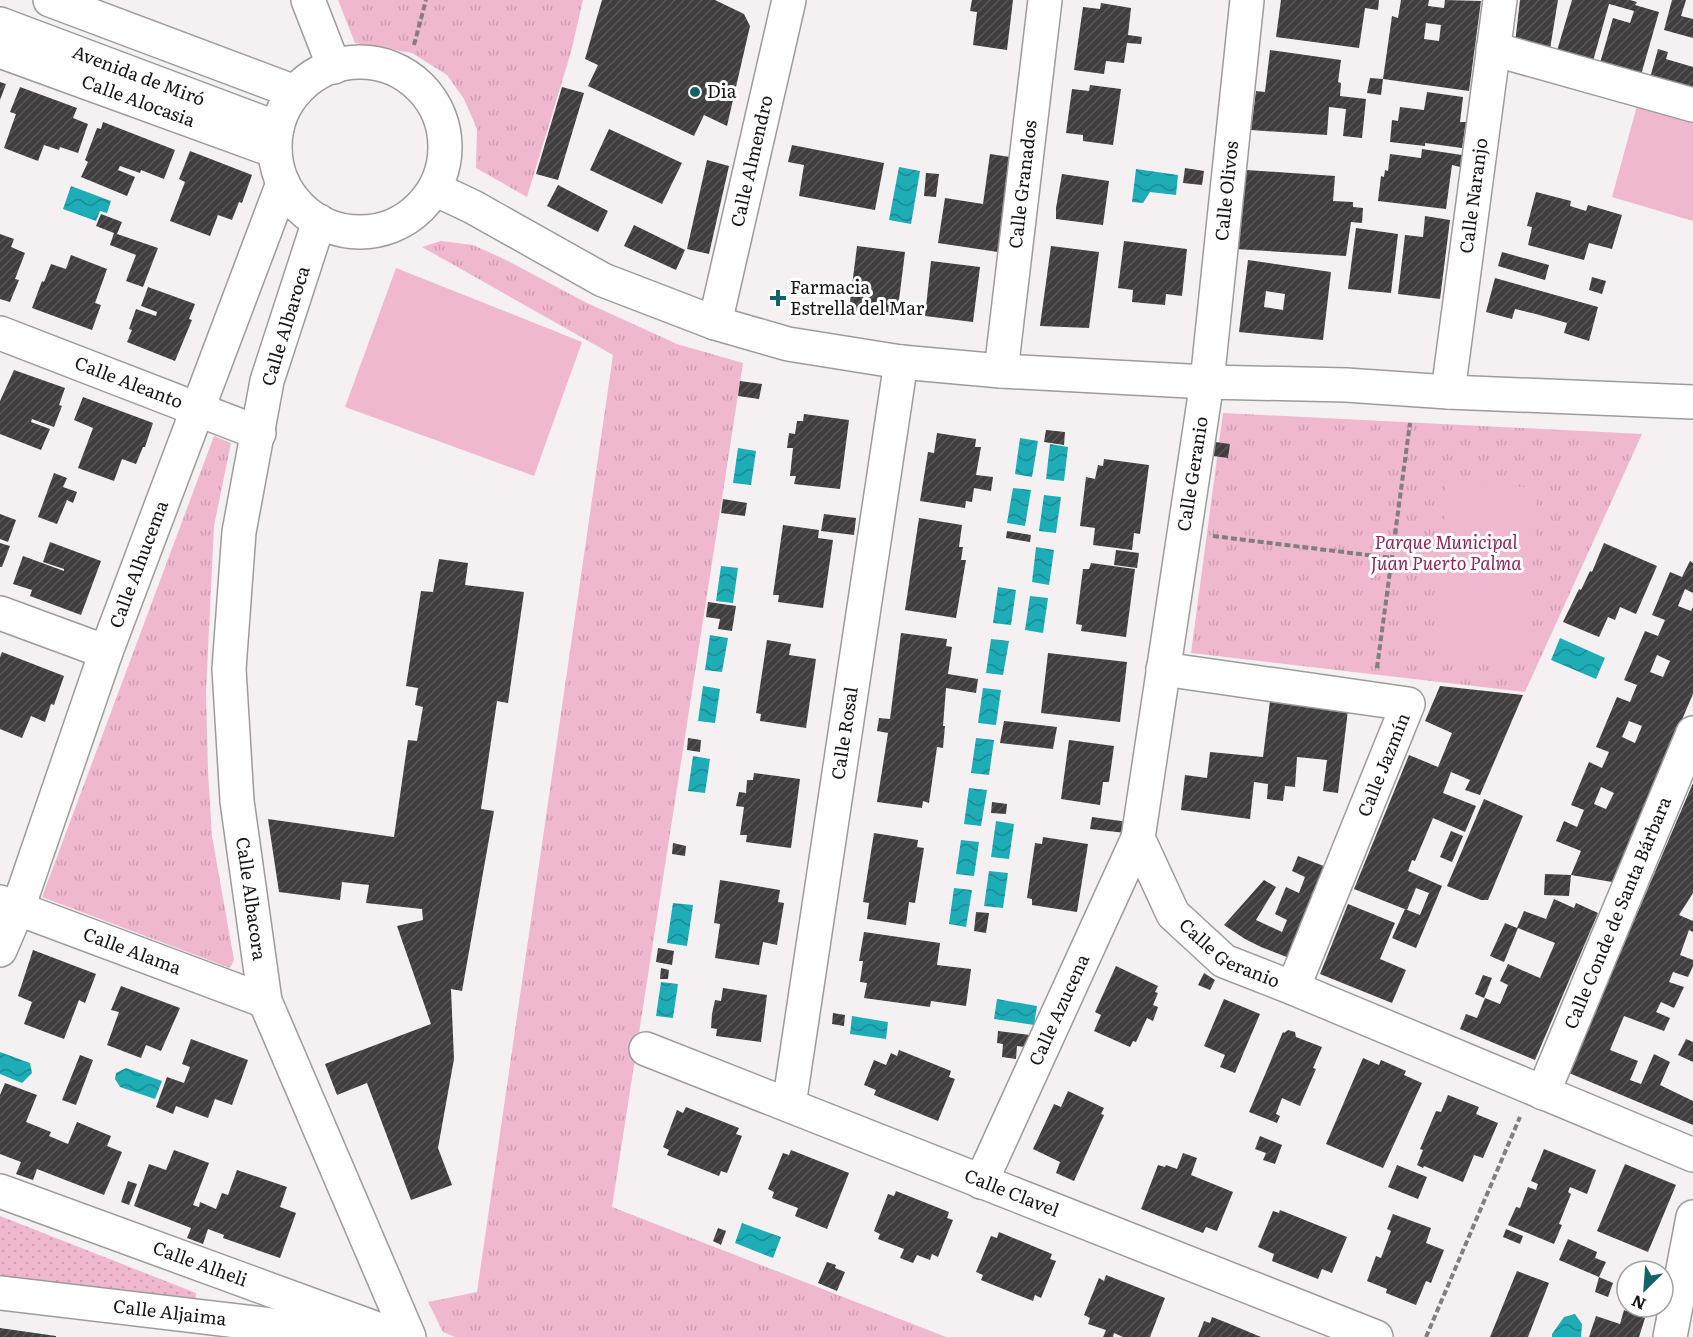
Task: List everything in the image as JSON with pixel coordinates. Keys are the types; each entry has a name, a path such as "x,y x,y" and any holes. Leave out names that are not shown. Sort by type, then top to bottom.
{"street":[{"path":"50,0 295,92"},
{"path":"308,0 334,67"},
{"name":"Calle Almendro","path":"715,323 789,0"},
{"name":"Calle Granados","path":"1001,371 1045,0"},
{"name":"Calle Olivos","path":"1207,382 1247,0"},
{"name":"Calle Naranjo","path":"1448,392 1500,0"},
{"name":"Avenida de Miró","path":"0,24 276,139"},
{"path":"1493,49 1693,105"},
{"name":"Calle Alocasia","path":"0,51 276,139"},
{"path":"343,63 371,63 398,70 420,86 436,109 445,135 444,162 435,189 418,209 396,225 370,231 344,231 319,221 298,205 283,183 278,167 276,139 284,108 295,92 317,73 334,67 343,63"},
{"name":"Calle Alhucema","path":"0,950 9,905 283,183"},
{"path":"435,189 473,207 603,280 715,323 788,344 901,362 1001,371 1693,402"},
{"name":"Calle Albaroca","path":"259,433 267,381 319,221"},
{"name":"Calle Aleanto","path":"0,333 259,433"},
{"name":"Calle Rosal","path":"789,1105 901,362"},
{"name":"Calle Geranio","path":"1207,382 1138,838 1173,914 1224,961 1693,1155"},
{"name":"Calle Albacora","path":"259,433 239,532 229,669 237,801 265,1001 409,1337"},
{"path":"0,613 106,652"},
{"name":"Calle Jazmín","path":"1163,669 1408,704 1293,988"},
{"name":"Calle Conde de Santa Bárbara","path":"1538,1091 1693,733"},
{"name":"Calle Azucena","path":"981,1182 1138,838"},
{"name":"Calle Alama","path":"9,905 265,1001"},
{"name":"Calle Clavel","path":"646,1049 1376,1337"},
{"name":"Calle Alheli","path":"0,1191 399,1337"},
{"path":"1670,1337 1693,1217"},
{"name":"Calle Aljaima","path":"0,1293 376,1337"}],"path":[{"path":"414,45 426,0"},
{"path":"1376,675 1410,423"},
{"path":"1207,535 1392,558"},
{"path":"1426,1337 1538,1091"}],"green space":[{"path":"338,0 583,0 571,52 527,197 476,168 477,129 464,99 447,75 412,53 355,43"},
{"path":"1638,102 1693,117 1693,221 1612,197"},
{"path":"441,241 473,245 585,302 677,344 743,363 612,1207 946,1337 455,1337 443,1332 428,1302 477,1292 613,355 422,247"},
{"path":"396,268 582,342 534,476 345,407"},
{"name":"Parque Municipal Juan Puerto Palma","path":"1223,413 1642,434 1525,692 1191,653"},
{"path":"214,436 231,443 214,526 206,692 212,836 234,960 230,968 42,897"},
{"path":"1446,482 1538,488 1526,661 1436,657"},
{"path":"0,1216 196,1293 195,1303 0,1276"}],"water":[{"path":"899,167 920,171 911,224 889,220"},
{"path":"1136,169 1178,175 1176,195 1150,192 1143,203 1132,202"},
{"path":"71,186 111,201 107,213 100,211 96,221 63,209"},
{"path":"1020,438 1038,441 1032,477 1015,474"},
{"path":"1050,444 1068,447 1064,481 1046,479"},
{"path":"738,448 756,451 751,485 733,483"},
{"path":"1013,488 1031,490 1025,526 1007,523"},
{"path":"1044,495 1061,497 1056,533 1039,531"},
{"path":"1036,547 1054,550 1049,585 1032,582"},
{"path":"721,566 738,568 733,603 716,601"},
{"path":"998,587 1016,590 1011,625 993,623"},
{"path":"1030,596 1048,598 1043,633 1025,630"},
{"path":"710,635 728,638 722,672 705,670"},
{"path":"1560,638 1605,658 1596,679 1551,660"},
{"path":"991,639 1009,641 1003,675 986,673"},
{"path":"703,686 720,689 715,723 698,721"},
{"path":"983,688 1001,690 996,725 978,723"},
{"path":"976,738 994,740 989,775 971,773"},
{"path":"693,756 710,759 705,793 688,791"},
{"path":"969,788 987,790 981,826 964,824"},
{"path":"996,821 1014,824 1009,859 991,857"},
{"path":"961,840 979,842 974,876 956,874"},
{"path":"989,871 1008,873 1003,908 984,906"},
{"path":"954,888 972,890 966,927 949,924"},
{"path":"673,903 693,905 687,946 667,943"},
{"path":"661,982 678,984 673,1018 656,1016"},
{"path":"997,999 1037,1006 1034,1025 994,1019"},
{"path":"852,1016 888,1022 886,1039 850,1034"},
{"path":"0,1052 30,1063 32,1073 22,1083 0,1074"},
{"path":"126,1068 162,1081 155,1099 120,1087 115,1079 116,1073"},
{"path":"742,1223 781,1237 773,1258 735,1243"},
{"path":"1575,1314 1582,1324 1581,1337 1552,1337 1564,1317"}],"building":[{"name":"Dia","path":"602,0 715,0 744,14 750,26 727,126 704,115 694,136 588,86 598,65 585,59"},
{"path":"972,0 1013,0 1007,50 973,45 977,12 970,11"},
{"path":"1281,0 1379,0 1378,10 1365,8 1359,48 1276,37"},
{"path":"1401,0 1429,0 1428,6 1444,8 1445,0 1481,1 1469,91 1383,79 1392,16 1398,18","holes":["1426,23 1441,25 1439,41 1424,39"]},
{"path":"1520,0 1558,0 1550,49 1515,43"},
{"path":"1572,0 1630,0 1637,2 1635,5 1659,12 1641,75 1600,63 1613,18 1630,23 1634,11 1613,5 1609,4 1593,61 1557,51"},
{"path":"1672,0 1686,0 1681,16 1693,19 1693,38 1664,30"},
{"path":"1101,3 1131,8 1128,35 1142,37 1141,44 1127,43 1124,63 1106,61 1104,74 1074,70 1083,7 1100,9"},
{"path":"1658,49 1668,52 1666,59 1693,67 1693,90 1650,78"},
{"path":"1270,50 1341,60 1338,82 1341,83 1340,96 1366,99 1362,138 1343,136 1346,109 1329,107 1327,135 1251,130 1256,91 1265,92"},
{"path":"1370,78 1383,79 1381,95 1367,93"},
{"path":"0,82 6,84 0,100"},
{"path":"1090,85 1121,89 1113,145 1083,141 1083,135 1066,133 1072,89 1089,91"},
{"path":"20,87 77,108 73,118 88,124 78,153 44,145 38,161 4,148 16,114 10,112"},
{"path":"562,87 584,93 558,180 536,174"},
{"path":"1427,92 1463,97 1460,122 1466,122 1462,148 1425,143 1425,146 1390,142 1392,120 1398,121 1400,107 1424,110"},
{"path":"103,122 175,150 164,179 141,170 140,173 120,166 118,170 135,177 127,196 81,177 88,162 85,160 97,128 101,129"},
{"path":"609,129 682,163 662,204 590,170"},
{"path":"792,145 884,163 875,210 799,196 804,165 788,162"},
{"path":"1422,149 1462,155 1460,167 1452,165 1446,209 1378,201 1381,176 1384,177 1385,170 1388,171 1390,154 1421,158"},
{"path":"190,151 252,175 242,203 239,202 232,220 218,215 210,236 170,221 185,182 179,179"},
{"path":"990,154 1010,157 998,252 938,243 945,198 983,204"},
{"path":"707,160 729,166 709,254 687,249"},
{"path":"1185,168 1204,171 1202,185 1183,183"},
{"path":"1246,170 1335,176 1333,201 1353,202 1353,207 1363,208 1362,223 1351,222 1346,256 1235,249"},
{"path":"926,173 939,174 936,197 924,196"},
{"path":"1062,174 1109,181 1103,225 1056,219"},
{"path":"558,185 608,211 598,232 547,206"},
{"path":"1536,192 1571,201 1570,206 1586,211 1588,205 1622,215 1612,249 1589,243 1584,260 1528,245 1532,227 1527,226"},
{"path":"101,214 122,222 117,234 158,248 143,287 126,281 136,255 110,245 114,233 96,226"},
{"path":"1425,216 1450,220 1440,299 1398,294 1405,235 1423,237"},
{"path":"634,225 685,250 676,270 624,246"},
{"path":"1356,228 1398,234 1391,293 1348,289"},
{"path":"0,234 14,239 11,247 25,253 15,279 19,280 10,302 0,299"},
{"path":"1124,241 1187,249 1182,296 1166,294 1165,305 1132,302 1133,290 1118,288"},
{"path":"857,246 905,252 897,316 849,310"},
{"path":"1051,246 1099,252 1089,328 1040,326"},
{"path":"1502,252 1549,265 1545,280 1498,266"},
{"path":"71,255 107,269 95,303 101,305 92,330 32,308 51,264 66,269"},
{"path":"1248,260 1331,272 1323,340 1239,332","holes":["1266,291 1285,294 1283,310 1264,307"]},
{"path":"931,261 980,267 973,322 925,316"},
{"path":"1592,277 1606,281 1602,294 1589,290"},
{"path":"1495,278 1598,307 1589,341 1564,333 1567,323 1536,314 1515,309 1512,319 1486,312"},
{"path":"148,287 195,304 189,319 192,320 175,361 127,342 136,309 156,316 157,312 141,306"},
{"path":"14,370 65,388 59,405 62,406 54,427 32,419 31,422 50,429 41,450 0,434 0,401"},
{"path":"740,381 762,384 759,399 738,396"},
{"path":"83,397 153,423 145,447 136,464 122,459 114,481 78,468 93,428 74,420"},
{"path":"804,414 849,420 840,489 794,484 796,476 790,476 793,448 787,448 789,433 795,434 797,421 803,421"},
{"path":"1046,430 1065,432 1064,445 1044,442"},
{"path":"937,433 976,439 975,447 981,447 976,475 993,477 991,491 974,488 972,502 966,501 965,508 920,501 928,452 934,453"},
{"path":"1215,442 1230,444 1228,458 1213,456"},
{"path":"1104,459 1149,465 1140,534 1134,533 1132,550 1093,545 1095,528 1080,526 1086,477 1095,479 1098,465 1103,466"},
{"path":"54,473 67,478 63,487 77,492 73,503 67,500 57,524 38,517"},
{"path":"723,499 747,503 745,516 721,513"},
{"path":"0,514 16,520 8,542 0,539"},
{"path":"824,514 856,518 854,535 821,531"},
{"path":"919,518 962,525 959,547 963,547 961,560 966,560 956,618 905,610"},
{"path":"783,525 819,530 818,538 833,540 823,608 778,602 779,595 773,595"},
{"path":"1007,531 1031,535 1030,542 1006,538"},
{"path":"50,542 101,561 81,615 30,596 32,590 13,584 23,556 64,571 64,569 43,562"},
{"path":"0,543 10,546 2,567 0,567"},
{"path":"1604,543 1657,566 1636,614 1620,607 1615,620 1608,617 1599,637 1563,622 1579,589 1581,590 1590,571 1592,572"},
{"path":"1116,550 1139,553 1137,568 1114,565"},
{"path":"439,559 468,563 465,585 524,592 508,703 497,701 481,809 494,811 462,991 451,989 454,1059 438,1148 452,1185 411,1200 367,1083 337,1095 325,1064 431,1024 397,926 423,920 422,909 366,903 369,885 342,882 340,900 279,892 268,819 394,837 408,740 417,741 423,707 415,705 418,688 406,686 421,591 433,592"},
{"path":"1690,561 1693,563 1693,593 1685,589 1678,606 1691,611 1693,607 1693,694 1612,882 1571,875 1581,851 1556,841 1564,821 1577,827 1584,810 1571,805 1589,762 1602,768 1609,752 1596,747 1617,697 1630,702 1637,685 1624,680 1645,631 1658,636 1665,620 1652,615 1670,572 1682,577","holes":["1657,655 1670,661 1663,677 1650,672","1629,721 1642,726 1635,743 1622,737","1601,787 1614,793 1606,809 1594,804"]},
{"path":"1091,563 1135,569 1126,637 1081,631 1082,625 1076,624 1083,569 1089,569"},
{"path":"708,602 736,606 732,631 718,629 720,619 706,617"},
{"path":"901,633 947,639 946,646 952,647 948,674 978,679 976,693 946,688 943,748 937,747 929,803 923,801 922,808 877,802 888,733 877,731 879,718 890,719"},
{"path":"767,640 791,644 789,655 816,659 806,728 760,721 761,714 756,713"},
{"path":"2,652 64,676 54,705 51,704 45,722 31,716 22,738 0,729 0,657"},
{"path":"1048,653 1127,662 1120,722 1041,713"},
{"path":"1440,686 1523,695 1480,795 1465,790 1470,780 1451,772 1443,793 1476,806 1465,832 1433,818 1415,861 1412,860 1408,871 1442,886 1416,948 1392,938 1405,909 1354,889 1409,755 1438,767 1452,733 1425,721","holes":["1416,888 1429,893 1420,915 1407,910"]},
{"path":"1270,701 1348,710 1338,793 1323,791 1327,760 1297,757 1295,787 1285,786 1283,801 1267,799 1268,784 1254,782 1250,819 1181,810 1185,775 1207,778 1210,752 1263,757"},
{"path":"1004,721 1057,727 1053,749 1000,743"},
{"path":"688,738 701,740 700,752 687,750"},
{"path":"1069,740 1114,746 1109,782 1103,782 1100,805 1061,799"},
{"path":"754,773 800,779 791,848 746,842 747,835 740,835 744,807 736,806 739,792 746,793 747,780 753,780"},
{"path":"1693,783 1693,893 1679,915 1693,921 1693,932 1689,930 1680,955 1693,960 1693,966 1688,977 1673,972 1669,982 1684,987 1674,1008 1661,1002 1656,1012 1670,1018 1664,1031 1624,1016 1610,1050 1638,1061 1630,1080 1641,1084 1654,1054 1670,1062 1660,1085 1693,1101 1693,1125 1569,1073"},
{"path":"1484,799 1523,816 1488,900 1481,900 1447,886"},
{"path":"992,802 1007,804 1006,814 991,813"},
{"path":"1092,817 1128,822 1126,833 1090,829"},
{"path":"1451,831 1463,836 1452,862 1440,857"},
{"path":"874,833 918,840 917,847 924,848 915,903 909,902 906,925 867,919 869,903 863,902"},
{"path":"1043,837 1088,844 1077,912 1032,905 1032,899 1027,898 1035,843 1042,844"},
{"path":"673,843 686,846 685,856 672,854"},
{"path":"1298,856 1334,870 1297,961 1261,947 1224,925 1264,880 1276,887 1256,920 1282,932 1287,920 1275,914 1286,887 1299,893 1305,877 1292,871"},
{"path":"1545,874 1571,875 1569,896 1544,895"},
{"path":"720,880 780,890 778,902 784,903 777,945 763,942 759,965 715,958 720,924 714,923"},
{"path":"1554,899 1574,908 1576,903 1598,913 1535,1060 1460,1029 1466,1014 1477,1018 1485,998 1500,1004 1508,985 1500,981 1508,964 1540,978 1555,943 1518,928 1504,962 1490,956 1505,923 1517,928 1524,911 1546,919"},
{"path":"1348,904 1395,923 1380,959 1406,970 1392,1003 1320,974"},
{"path":"976,912 989,913 986,933 974,931"},
{"path":"864,932 940,943 937,965 971,969 966,1006 931,1001 930,1007 864,998 867,983 860,982 863,961 859,961"},
{"path":"658,948 674,951 672,965 656,962"},
{"path":"33,950 96,974 85,1003 79,1000 64,1039 24,1024 32,1002 18,996"},
{"path":"1116,966 1158,986 1153,1005 1158,1007 1153,1021 1147,1018 1136,1042 1133,1041 1130,1047 1094,1031 1101,1015 1095,1012"},
{"path":"661,968 669,970 668,979 660,979"},
{"path":"1204,973 1215,980 1210,990 1198,985"},
{"path":"1483,975 1492,978 1484,998 1475,994"},
{"path":"121,986 180,1008 161,1051 146,1045 141,1058 107,1045 119,1012 111,1010"},
{"path":"723,988 767,995 761,1042 716,1036 717,1029 711,1028 712,1014 715,1000 721,1001"},
{"path":"1224,999 1260,1014 1235,1073 1220,1067 1225,1055 1204,1046"},
{"path":"833,1013 845,1015 844,1026 832,1024"},
{"path":"1288,1030 1295,1032 1296,1037 1322,1047 1313,1068 1316,1069 1300,1106 1282,1098 1276,1114 1280,1116 1277,1123 1249,1112 1283,1032"},
{"path":"998,1031 1038,1036 1032,1048 1017,1046 1016,1059 1002,1057 1003,1044 997,1043"},
{"path":"191,1039 248,1060 232,1105 215,1099 208,1118 176,1106 173,1114 156,1107 167,1077 184,1083 190,1067 182,1064"},
{"path":"1686,1039 1693,1042 1693,1062 1678,1055"},
{"path":"899,1050 951,1071 949,1077 955,1079 938,1121 874,1095 876,1090 864,1085 874,1060 886,1065 891,1053 897,1056"},
{"path":"80,1055 93,1060 76,1105 62,1100"},
{"path":"1363,1058 1379,1065 1381,1060 1406,1071 1404,1075 1422,1083 1383,1168 1326,1144"},
{"path":"5,1083 37,1095 26,1122 51,1132 49,1136 68,1144 77,1122 111,1136 107,1146 122,1152 104,1195 37,1169 33,1180 16,1174 21,1162 0,1154 0,1095"},
{"path":"1068,1091 1104,1108 1101,1114 1104,1115 1074,1181 1056,1173 1060,1162 1033,1149 1054,1104 1061,1107"},
{"path":"1448,1095 1479,1107 1476,1114 1498,1123 1483,1158 1474,1155 1463,1182 1417,1165 1423,1150 1420,1149 1436,1111 1441,1112"},
{"path":"686,1107 739,1128 736,1134 742,1136 727,1173 721,1171 719,1176 667,1155 669,1150 663,1147 677,1110 683,1113"},
{"path":"1260,1136 1282,1145 1275,1164 1263,1160 1266,1153 1255,1149"},
{"path":"1544,1149 1596,1170 1587,1194 1570,1187 1568,1192 1571,1194 1554,1244 1508,1225 1516,1207 1520,1208 1528,1187 1536,1190 1538,1184 1531,1181"},
{"path":"174,1150 209,1163 193,1205 199,1207 200,1202 216,1209 222,1193 228,1195 237,1170 287,1187 280,1207 296,1213 280,1258 223,1238 224,1235 208,1229 203,1244 187,1238 191,1228 134,1206 149,1164 166,1170"},
{"path":"791,1150 849,1173 827,1229 795,1216 798,1208 772,1198 774,1192 768,1189 783,1153 789,1155"},
{"path":"1183,1153 1197,1158 1191,1175 1233,1192 1217,1231 1206,1227 1203,1233 1141,1209 1158,1165 1177,1169"},
{"path":"1625,1164 1676,1185 1648,1252 1597,1231"},
{"path":"1397,1165 1427,1177 1418,1199 1388,1187"},
{"path":"128,1181 137,1184 129,1205 121,1202"},
{"path":"896,1191 949,1212 947,1218 953,1220 938,1257 932,1254 930,1260 917,1255 913,1263 900,1258 904,1249 878,1239 880,1234 874,1231 888,1194 894,1196"},
{"path":"1280,1210 1347,1237 1332,1273 1322,1269 1318,1279 1272,1261 1274,1254 1258,1247 1273,1211 1279,1213"},
{"path":"1393,1214 1431,1228 1426,1243 1444,1250 1431,1283 1426,1281 1416,1305 1386,1293 1387,1289 1367,1281 1376,1256 1381,1258 1391,1231 1387,1229"},
{"path":"718,1228 726,1231 721,1245 713,1241"},
{"path":"1506,1229 1523,1236 1520,1244 1503,1237"},
{"path":"999,1232 1052,1254 1050,1259 1056,1261 1041,1298 1035,1295 1033,1301 981,1280 983,1275 976,1272 991,1236 997,1238"},
{"path":"1568,1239 1597,1252 1595,1258 1606,1262 1599,1277 1559,1260"},
{"path":"827,1262 845,1272 837,1291 818,1283"},
{"path":"1517,1271 1549,1283 1528,1337 1490,1337"},
{"path":"1106,1275 1165,1298 1150,1337 1123,1337 1114,1333 1113,1337 1103,1337 1106,1330 1088,1324 1090,1318 1084,1315 1099,1278 1104,1281"},
{"path":"1599,1277 1613,1283 1608,1297 1595,1292"},
{"path":"1596,1316 1620,1324 1621,1319 1645,1319 1639,1337 1589,1337"},
{"path":"1212,1317 1261,1337 1198,1337 1204,1321 1210,1323"},
{"path":"0,1328 56,1336 56,1337 0,1337"}],"place":[{"name":"Dia","path":"695,92"},
{"name":"Farmacia Estrella del Mar","path":"778,298"}]}
